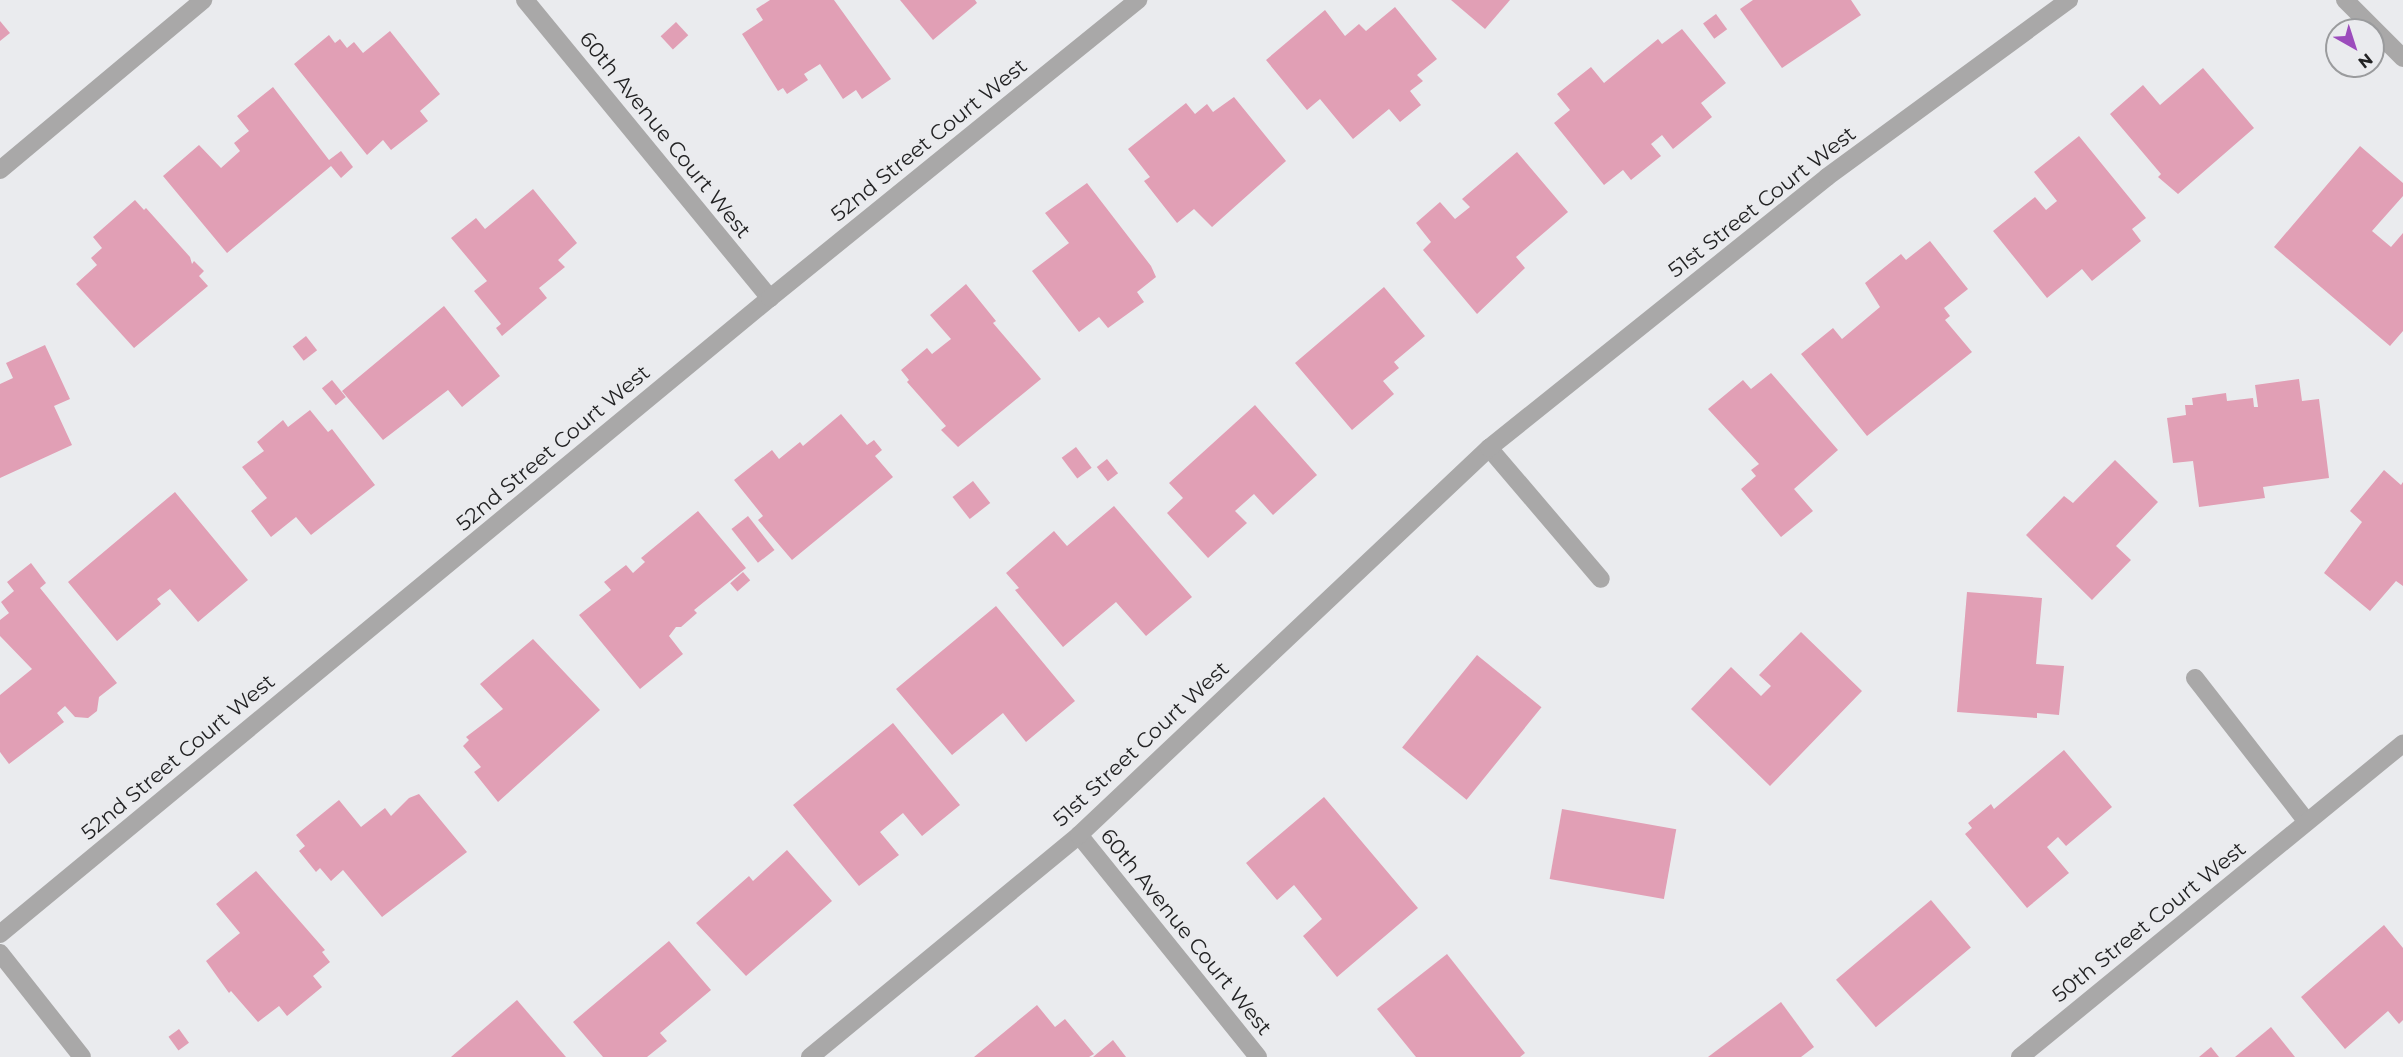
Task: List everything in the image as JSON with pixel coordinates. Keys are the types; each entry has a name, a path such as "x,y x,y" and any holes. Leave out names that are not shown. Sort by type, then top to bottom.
{"street":[{"path":"0,170 203,0"},
{"name":"60th Avenue Court West","path":"525,0 770,298"},
{"name":"52nd Street Court West","path":"0,934 770,298 1138,0"},
{"name":"51st Street Court West","path":"810,1057 1079,835 1489,448 1827,177 2069,0"},
{"path":"2345,0 2403,58"},
{"path":"1489,448 1601,579"},
{"path":"2195,678 2307,822"},
{"name":"50th Street Court West","path":"2020,1057 2403,743"},
{"name":"60th Avenue Court West","path":"1079,835 1258,1057"},
{"path":"0,952 82,1057"}],"building":[{"path":"770,0 834,0 891,79 862,99 856,90 843,99 820,64 804,74 808,80 787,94 783,88 778,91 742,34 763,20 756,9"},
{"path":"900,0 975,0 977,3 933,40"},
{"path":"1451,0 1510,0 1485,29"},
{"path":"1753,0 1851,0 1861,15 1782,68 1740,9"},
{"path":"1395,7 1437,59 1417,75 1423,81 1410,91 1421,105 1400,122 1389,109 1353,139 1320,99 1307,110 1266,60 1325,10 1345,36 1359,24 1366,31"},
{"path":"1716,14 1727,29 1714,39 1703,23"},
{"path":"0,21 10,33 0,41"},
{"path":"676,22 688,35 673,49 661,36"},
{"path":"1682,29 1726,83 1701,103 1712,117 1673,149 1662,135 1651,144 1661,156 1631,180 1623,170 1604,185 1554,123 1570,110 1557,94 1591,67 1604,83 1658,39 1662,44"},
{"path":"390,31 440,94 420,111 428,121 391,150 383,140 367,155 294,64 329,35 335,43 340,39 347,48 354,42 363,53"},
{"path":"2203,68 2254,128 2178,194 2158,177 2161,174 2110,114 2143,85 2160,105"},
{"path":"273,87 329,160 341,151 353,167 341,178 331,166 227,253 163,176 199,145 221,168 240,151 234,143 249,131 237,116"},
{"path":"1234,97 1286,161 1212,227 1194,209 1177,223 1144,181 1150,177 1128,149 1186,103 1195,114 1207,104 1213,112"},
{"path":"2079,136 2146,218 2132,229 2141,241 2092,281 2082,269 2047,298 1993,231 2035,197 2046,210 2057,201 2034,172"},
{"path":"2360,146 2403,183 2403,196 2372,231 2391,247 2403,233 2403,331 2390,346 2274,247"},
{"path":"1517,152 1568,212 1516,257 1525,268 1477,314 1423,250 1431,242 1416,223 1440,202 1455,219 1470,207 1462,199"},
{"path":"1087,183 1151,266 1156,277 1137,292 1144,302 1108,328 1099,317 1079,332 1032,271 1069,243 1045,213"},
{"path":"533,189 577,243 558,260 565,267 539,288 547,298 502,336 496,328 501,324 474,291 487,281 451,238 476,218 485,229"},
{"path":"135,200 144,210 146,208 190,257 192,264 194,261 204,271 199,276 208,286 134,348 76,284 97,265 91,258 102,248 93,237"},
{"path":"1930,241 1968,289 1944,308 1950,316 1945,320 1972,352 1867,436 1801,354 1833,328 1842,339 1880,307 1865,283 1901,254 1906,260"},
{"path":"966,284 996,321 993,323 1041,379 958,447 941,430 946,426 907,382 909,380 901,370 927,348 932,354 951,339 930,315"},
{"path":"1384,287 1425,336 1394,362 1399,368 1383,381 1394,394 1352,430 1295,363"},
{"path":"444,306 500,376 462,407 448,390 383,440 342,391"},
{"path":"306,336 317,350 304,361 293,346"},
{"path":"45,345 70,399 54,406 72,445 0,478 0,384 13,378 6,363"},
{"path":"1771,373 1838,450 1794,489 1813,511 1781,537 1741,489 1756,476 1751,470 1759,464 1708,409 1743,380 1751,389"},
{"path":"2299,379 2302,401 2319,399 2329,478 2263,487 2265,498 2199,507 2193,461 2173,463 2167,418 2186,415 2185,405 2193,405 2192,398 2226,393 2227,401 2253,398 2254,407 2258,407 2255,385"},
{"path":"332,380 346,397 336,405 322,388"},
{"path":"1255,405 1317,475 1273,515 1254,494 1235,511 1247,523 1208,558 1167,513 1183,498 1169,483"},
{"path":"310,410 328,432 332,429 375,485 311,535 296,517 271,537 251,511 267,498 242,467 264,451 257,442 283,420 288,427"},
{"path":"841,414 867,445 874,440 882,450 875,456 893,477 792,560 758,520 763,516 734,480 772,450 779,459 800,442 803,446"},
{"path":"1076,447 1092,468 1077,479 1062,458"},
{"path":"1107,459 1118,473 1108,481 1097,467"},
{"path":"2115,460 2158,502 2116,546 2131,560 2092,600 2026,535 2064,496 2073,503"},
{"path":"2384,470 2401,485 2403,482 2403,586 2396,581 2370,611 2324,573 2362,522 2350,511"},
{"path":"973,481 990,503 970,519 953,497"},
{"path":"175,492 248,580 198,622 170,589 157,599 161,604 117,641 68,582"},
{"path":"1114,506 1192,597 1146,636 1116,602 1063,647 1015,590 1019,588 1006,573 1054,531 1067,546"},
{"path":"698,511 746,568 694,610 697,613 681,627 676,627 669,636 683,654 640,689 579,615 611,590 604,582 626,565 633,573 645,562 641,558"},
{"path":"748,516 774,550 758,563 731,529"},
{"path":"31,563 46,583 40,588 117,683 99,697 97,711 88,718 75,717 65,706 57,713 64,722 9,764 0,752 0,695 32,669 0,636 0,620 9,613 1,602 14,591 7,582"},
{"path":"743,572 750,580 737,591 730,583"},
{"path":"1967,592 2042,598 2036,664 2064,666 2059,715 2037,713 2037,718 1957,712"},
{"path":"996,606 1075,701 1026,742 1003,713 952,755 896,689"},
{"path":"1801,632 1862,691 1770,786 1691,709 1731,667 1761,696 1771,686 1759,675"},
{"path":"533,639 600,710 498,802 474,772 481,767 463,746 469,740 466,737 503,709 480,684"},
{"path":"1477,655 1542,707 1467,800 1402,747"},
{"path":"893,723 960,805 922,836 903,813 880,832 899,855 859,886 793,805"},
{"path":"2064,750 2112,807 2066,846 2058,837 2047,847 2069,873 2027,908 1965,834 1972,828 1968,823 1991,804 1994,809"},
{"path":"419,794 467,852 382,917 343,870 331,881 320,868 316,872 299,851 305,846 296,835 339,800 361,827 385,808 391,816 409,798"},
{"path":"1324,797 1418,908 1337,977 1303,936 1322,919 1294,885 1277,900 1246,863"},
{"path":"1562,809 1676,829 1664,899 1550,879"},
{"path":"787,850 832,901 746,976 696,923 749,876 753,881"},
{"path":"256,871 325,950 322,952 330,962 313,976 322,987 287,1016 279,1006 258,1022 231,991 229,993 206,961 240,933 216,904"},
{"path":"1931,900 1971,947 1876,1027 1836,980"},
{"path":"2384,925 2403,948 2403,1020 2399,1024 2388,1011 2345,1049 2301,997"},
{"path":"669,941 711,990 660,1033 667,1041 647,1057 603,1057 573,1022"},
{"path":"1447,954 1525,1053 1520,1057 1416,1057 1377,1009"},
{"path":"517,1000 566,1057 451,1057"},
{"path":"1781,1002 1814,1047 1801,1057 1708,1057"},
{"path":"1037,1005 1055,1027 1065,1019 1094,1054 1089,1057 974,1057"},
{"path":"2271,1027 2295,1057 2235,1057"},
{"path":"179,1029 189,1043 178,1050 168,1037"},
{"path":"1113,1040 1126,1057 1093,1057"},
{"path":"2211,1047 2219,1057 2199,1057"}]}
